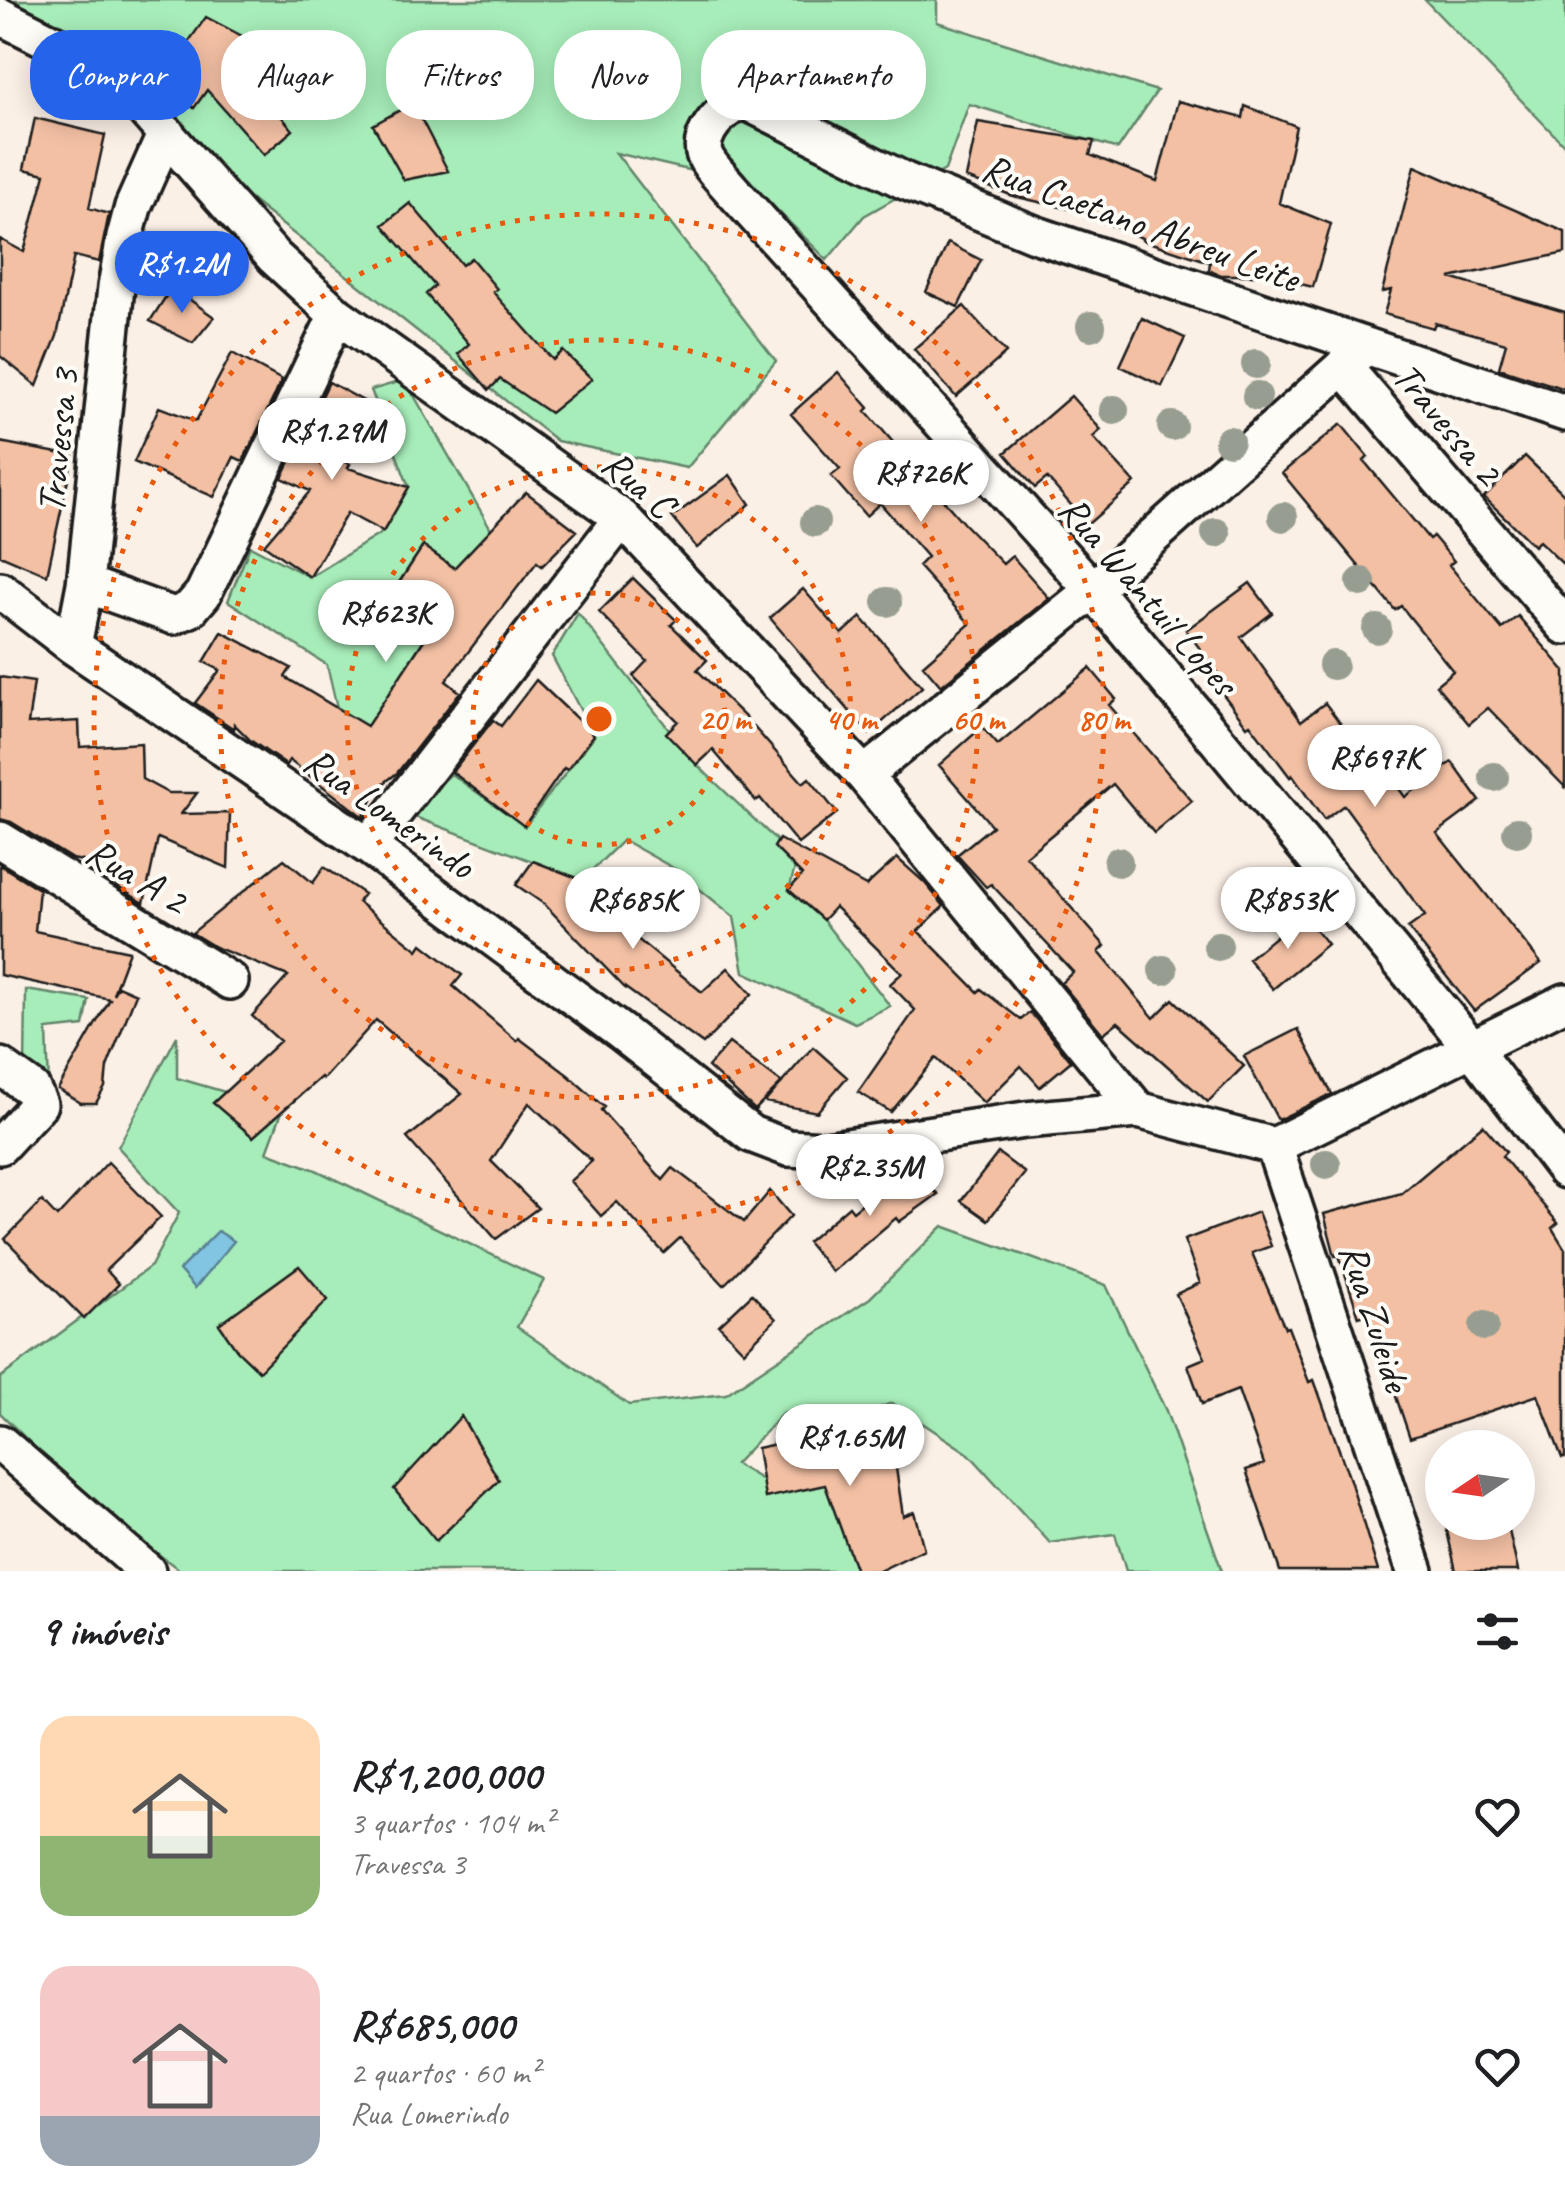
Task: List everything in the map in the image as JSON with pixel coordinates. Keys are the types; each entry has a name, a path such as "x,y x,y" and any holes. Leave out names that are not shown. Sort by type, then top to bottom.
{"street":[{"name":"Rua C","path":"0,16 93,63 128,91 274,257 337,315 622,518 864,775 1138,1110"},
{"name":"Rua Caetano Abreu Leite","path":"708,130 728,107 745,102 905,180 1034,234 1355,356 1565,413"},
{"name":"Rua Wantuil Lopes","path":"708,130 705,156 731,189 1093,590 1471,1047 1565,1170"},
{"name":"Travessa 3","path":"73,646 85,584 124,237 166,133"},
{"path":"85,584 174,616 190,609 203,594 337,315"},
{"path":"864,775 1093,590 1355,356"},
{"name":"Travessa 2","path":"1355,356 1565,626"},
{"path":"368,846 622,518"},
{"name":"Rua Lomerindo","path":"0,590 73,646 368,846 751,1134 788,1148 826,1150 1025,1120 1138,1110 1274,1146"},
{"name":"Rua A 2","path":"0,840 230,982"},
{"path":"1274,1146 1565,1002"},
{"path":"0,1066 37,1096 40,1104 0,1146"},
{"name":"Rua Zuleide","path":"1274,1146 1415,1571"},
{"path":"0,1443 147,1571"}],"green space":[{"path":"14,0 937,0 937,22 1157,91 1118,149 969,104 945,170 864,216 827,260 752,185 616,153 776,361 687,468 557,441 256,204 156,120 201,120 201,30 50,30"},
{"path":"1425,0 1565,0 1565,146"},
{"path":"405,380 491,529 454,568 423,546 393,591 431,628 365,732 337,708 327,665 228,601 250,546 310,577 383,532 409,487 371,390"},
{"path":"578,613 697,765 797,860 789,890 823,920 890,1006 855,1023 744,972 734,917 675,869 623,840 582,880 407,814 451,774 525,826 594,736 552,656"},
{"path":"26,990 89,1000 84,1026 47,1030 49,1088 25,1072"},
{"path":"177,1036 177,1078 283,1109 267,1152 316,1170 544,1280 517,1327 629,1405 726,1394 870,1298 943,1226 1106,1285 1166,1411 1222,1571 1126,1571 1115,1534 1050,1543 969,1454 892,1403 844,1421 784,1412 735,1464 776,1488 861,1469 857,1571 181,1571 95,1507 0,1413 0,1378 151,1266 179,1213 118,1147"}],"water":[{"path":"218,1231 234,1241 195,1288 179,1270"}],"building":[{"path":"206,17 231,30 221,30 221,106 207,90 201,98 201,30 197,30"},
{"path":"1178,101 1243,118 1245,106 1296,126 1279,203 1331,224 1313,287 1263,275 1221,275 1209,270 1210,262 1142,240 1074,210 1013,196 966,178 978,122 1094,141 1090,155 1157,181"},
{"path":"386,118 422,120 448,171 404,180 373,125"},
{"path":"35,120 105,135 89,208 109,214 99,262 74,256 57,336 37,386 0,356 0,239 24,252 45,174 24,169"},
{"path":"233,120 284,120 293,130 264,155"},
{"path":"1415,166 1565,232 1565,253 1450,278 1565,312 1565,389 1499,368 1506,343 1435,323 1433,328 1384,314 1391,290 1382,292"},
{"path":"410,203 462,265 471,258 497,289 493,292 553,360 563,351 592,379 550,413 500,379 489,390 458,354 469,344 426,294 435,286 383,225"},
{"path":"948,243 981,260 958,307 926,292"},
{"path":"172,287 214,317 193,343 150,321"},
{"path":"964,306 1006,353 956,397 914,349"},
{"path":"1142,318 1185,338 1162,386 1120,366"},
{"path":"232,353 282,380 243,461 234,457 214,497 134,462 159,407 196,421"},
{"path":"838,372 869,408 866,411 964,524 1003,564 1012,556 1049,598 941,686 923,665 970,624 918,566 927,557 880,503 866,516 831,476 840,469 791,414"},
{"path":"329,382 376,408 346,462 350,464 348,468 409,487 383,532 347,513 310,577 264,545 310,491 282,478"},
{"path":"1071,396 1101,430 1093,437 1135,483 1088,524 1047,478 1035,488 1005,453"},
{"path":"1341,424 1368,457 1364,461 1429,539 1433,536 1454,561 1449,565 1502,629 1518,616 1565,671 1565,787 1488,708 1469,724 1436,685 1453,671 1401,606 1395,610 1282,473"},
{"path":"0,442 73,456 47,575 0,555"},
{"path":"1525,456 1565,495 1565,566 1539,541 1534,546 1484,497"},
{"path":"730,475 750,504 697,548 672,517"},
{"path":"526,492 577,531 542,566 537,562 446,681 460,692 397,773 379,787 363,817 289,760 286,765 234,724 234,729 195,703 220,670 204,662 222,632 291,668 285,677 367,726 432,628 393,592 423,546 454,568"},
{"path":"633,578 676,620 671,625 707,660 697,670 803,783 809,778 837,813 798,844 713,750 697,765 666,733 678,721 633,676 647,661 599,612"},
{"path":"1250,583 1272,613 1241,637 1301,721 1325,703 1360,749 1367,744 1405,797 1452,762 1480,801 1437,833 1541,963 1474,1011 1408,928 1425,916 1344,805 1324,820 1292,775 1223,694 1230,689 1186,630"},
{"path":"803,589 842,634 861,617 922,687 869,734 770,618"},
{"path":"1090,668 1116,699 1109,705 1192,801 1154,833 1113,784 1026,856 1105,946 1099,952 1154,1018 1173,999 1244,1066 1208,1102 1118,1022 1103,1034 1061,983 1073,972 991,884 986,887 957,855 992,826 939,765 982,727 998,745"},
{"path":"0,677 34,682 28,724 79,721 80,747 141,743 142,779 168,793 197,793 181,814 230,813 228,868 158,838 144,903 116,886 120,868 72,859 0,819"},
{"path":"536,680 594,735 567,770 564,768 524,826 452,772 493,720 501,726"},
{"path":"779,839 866,886 897,858 944,906 918,931 978,992 981,989 1021,1020 1030,1012 1071,1061 1040,1087 1021,1066 984,1103 936,1058 891,1112 858,1092 915,1010 890,984 902,973 835,907 823,920 789,890 802,875 774,847"},
{"path":"284,859 313,883 324,867 364,894 358,902 418,950 422,944 462,975 453,986 604,1107 601,1110 663,1180 673,1168 744,1222 770,1191 791,1216 724,1285 680,1238 664,1253 617,1202 601,1216 570,1181 592,1161 529,1103 491,1161 538,1208 496,1239 407,1138 462,1094 376,1020 323,1079 253,1137 213,1103 280,1041 252,1016 288,976 215,947 192,933"},
{"path":"533,861 598,886 607,876 637,905 619,924 702,992 728,968 752,994 703,1044 624,987 544,904 516,885"},
{"path":"0,865 39,889 35,931 129,951 113,994 118,986 136,994 96,1103 81,1103 58,1089 110,999 0,975"},
{"path":"1303,914 1327,944 1273,989 1248,959"},
{"path":"1298,1029 1332,1094 1278,1120 1244,1056"},
{"path":"729,1043 782,1083 755,1110 708,1067"},
{"path":"813,1047 847,1077 817,1112 765,1102"},
{"path":"1483,1125 1506,1152 1502,1156 1558,1223 1552,1228 1565,1249 1565,1458 1538,1395 1410,1438 1368,1314 1359,1317 1339,1255 1335,1256 1324,1214 1402,1193"},
{"path":"998,1153 1025,1173 988,1220 961,1201"},
{"path":"108,1162 161,1217 106,1270 119,1284 84,1319 5,1239 42,1201 57,1217"},
{"path":"906,1168 938,1194 899,1222 896,1218 832,1272 807,1242 849,1206 853,1211"},
{"path":"1258,1212 1271,1246 1252,1253 1285,1328 1288,1327 1309,1382 1314,1380 1378,1571 1280,1571 1246,1470 1264,1464 1238,1390 1202,1404 1188,1365 1205,1358 1176,1294 1200,1283 1184,1240"},
{"path":"299,1266 328,1300 259,1371 237,1350 219,1324"},
{"path":"752,1294 776,1319 744,1351 719,1325"},
{"path":"461,1416 499,1480 436,1541 394,1489"},
{"path":"889,1420 903,1516 914,1512 924,1549 879,1571 856,1571 825,1485 765,1498 757,1448"},
{"path":"1449,1540 1511,1540 1518,1571 1456,1571"}]}
